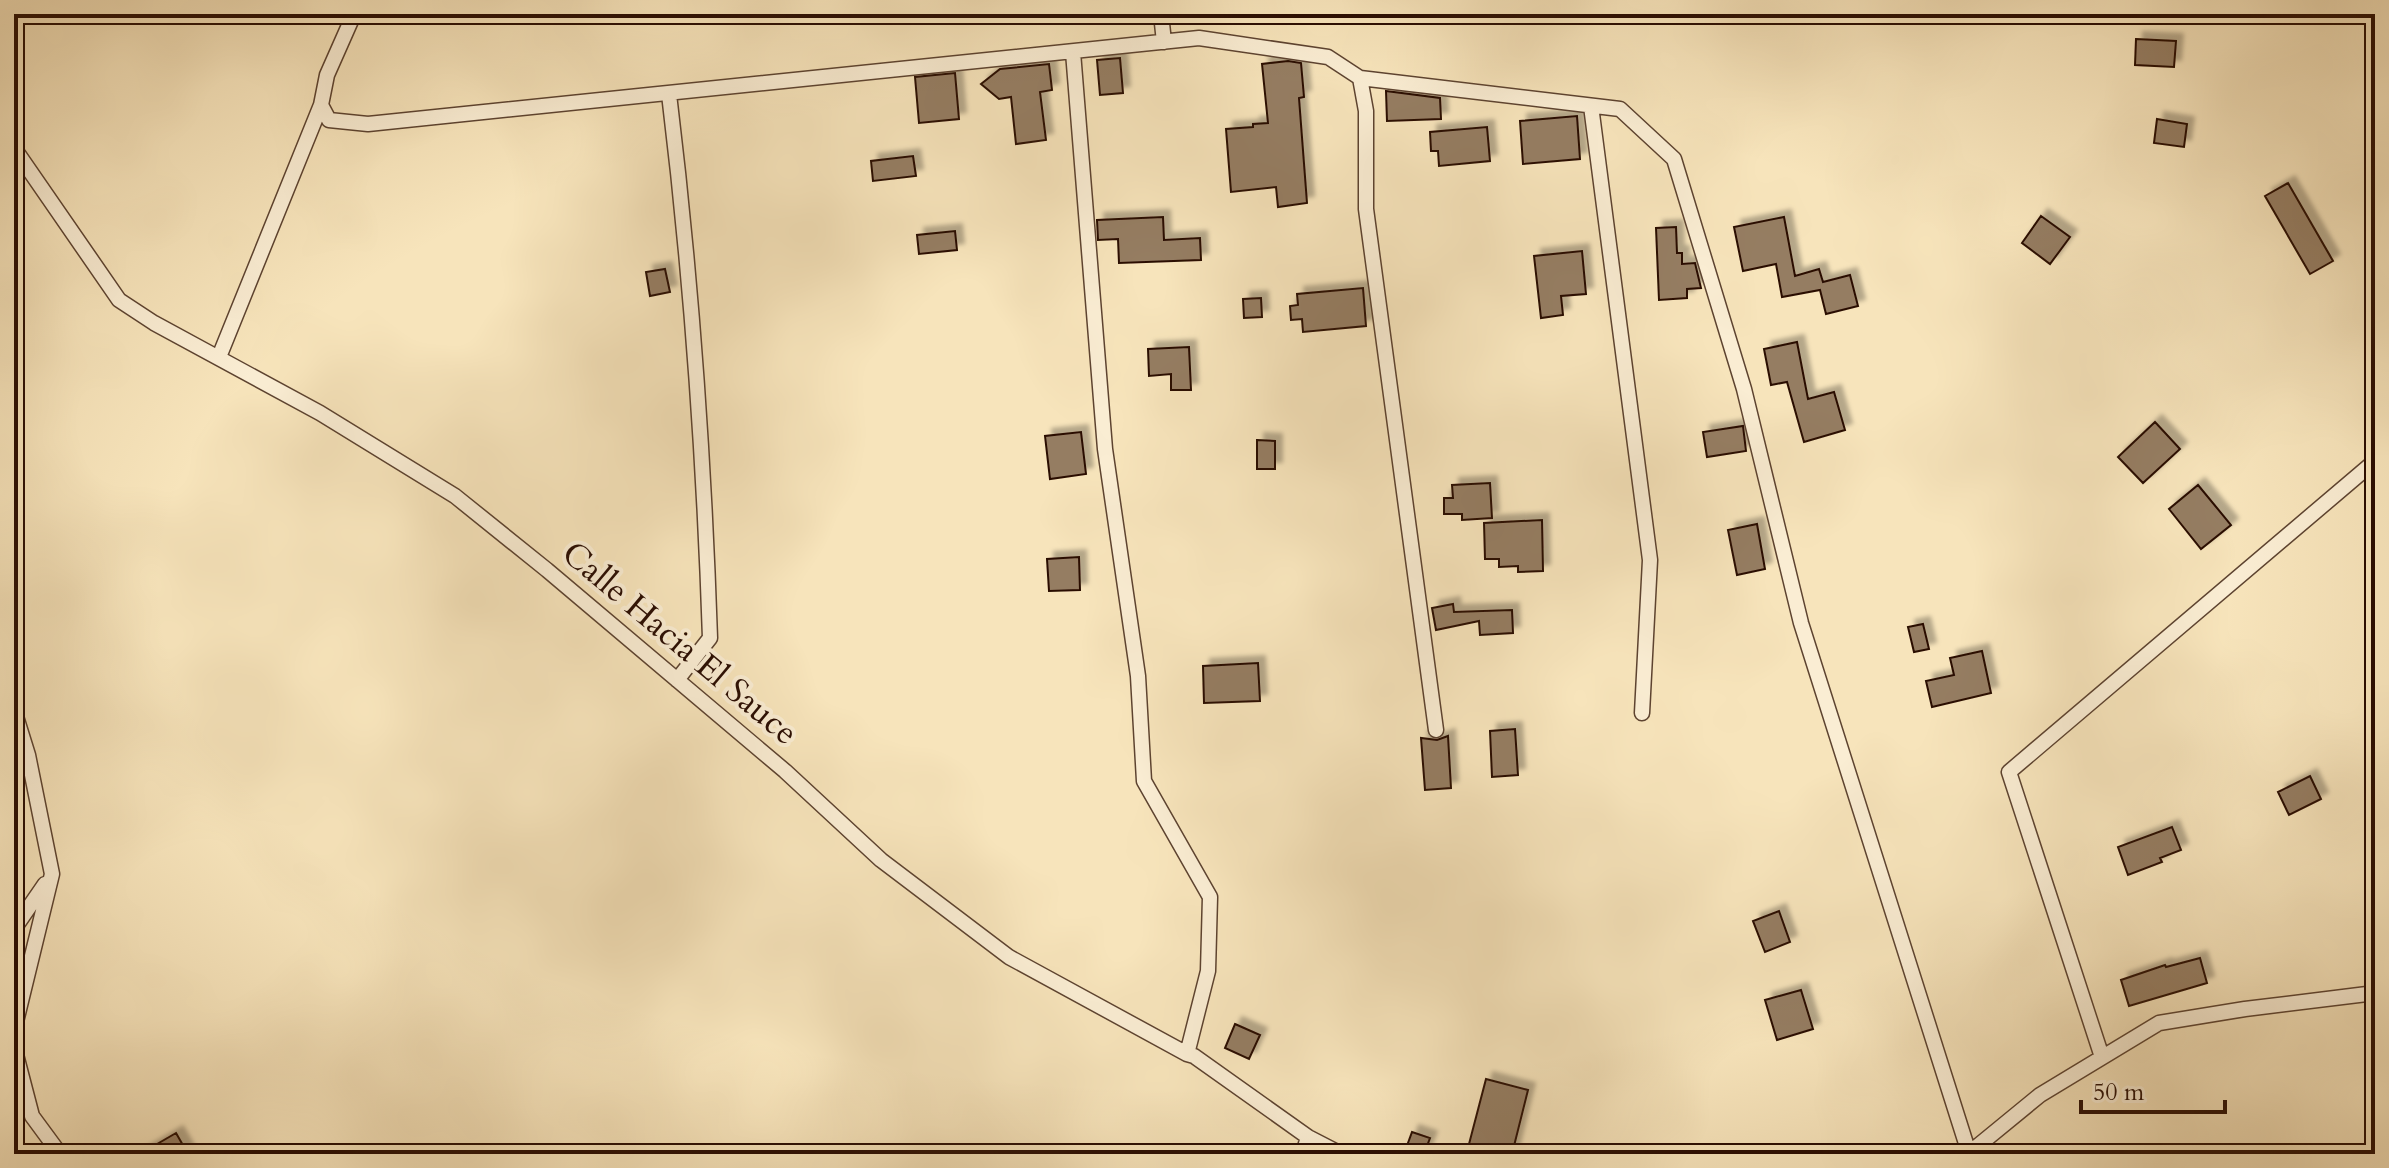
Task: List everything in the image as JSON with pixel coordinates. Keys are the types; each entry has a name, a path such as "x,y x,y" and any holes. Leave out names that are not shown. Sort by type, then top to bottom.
{"street":[{"path":"219,357 321,105 327,75 354,14"},
{"path":"1161,14 1164,42"},
{"path":"321,105 329,120 368,124 1199,38 1328,57 1360,78 1620,109 1674,159 1744,389 1801,623 1969,1154 2040,1095 2159,1023 2375,993"},
{"path":"1073,52 1105,449 1138,676 1144,781 1210,897 1208,971 1187,1054"},
{"path":"1360,78 1366,111 1366,209 1436,730"},
{"path":"669,94 681,193 703,483 710,638 677,680"},
{"path":"1591,106 1650,560 1642,713"},
{"name":"Calle Hacia El Sauce","path":"14,148 119,300 154,323 320,413 455,496 785,771 881,860 1009,957 1194,1056 1308,1137 1341,1154"},
{"path":"2102,1057 2009,772 2375,461"},
{"path":"14,710 28,755 52,874 14,1030"},
{"path":"14,929 52,874"},
{"path":"14,1047 32,1116 60,1154"},
{"path":"1303,1154 1308,1137"}],"building":[{"path":"2136,39 2176,41 2174,67 2135,65"},
{"path":"1120,58 1123,93 1100,95 1097,60"},
{"path":"1301,63 1304,97 1299,98 1307,203 1278,207 1276,187 1231,192 1226,129 1268,123 1262,64"},
{"path":"1049,64 1052,90 1040,92 1046,140 1016,144 1011,97 999,99 981,84 1000,69"},
{"path":"955,73 959,119 919,123 915,77"},
{"path":"1386,91 1440,98 1441,119 1387,121"},
{"path":"1577,116 1580,159 1523,164 1520,121"},
{"path":"2157,119 2187,124 2184,147 2154,143"},
{"path":"1487,127 1490,161 1439,166 1438,151 1431,151 1430,132"},
{"path":"913,156 916,176 873,181 871,161"},
{"path":"2288,183 2333,261 2310,274 2265,196"},
{"path":"2041,216 2070,237 2050,264 2022,243"},
{"path":"1163,217 1164,240 1200,238 1201,260 1119,263 1118,239 1098,240 1097,220"},
{"path":"1784,217 1795,276 1819,269 1823,282 1850,275 1858,306 1826,314 1820,290 1782,297 1776,264 1743,271 1734,227"},
{"path":"1676,227 1677,253 1682,253 1682,264 1695,263 1701,288 1687,289 1687,298 1659,300 1656,228"},
{"path":"955,231 957,250 919,254 917,235"},
{"path":"1582,251 1586,294 1561,296 1563,315 1541,318 1534,256"},
{"path":"665,269 670,292 650,296 646,272"},
{"path":"1363,288 1366,326 1303,332 1302,319 1291,320 1290,306 1298,305 1297,294"},
{"path":"1261,298 1262,317 1244,318 1243,299"},
{"path":"1797,342 1808,399 1834,392 1845,430 1804,442 1787,382 1771,385 1764,349"},
{"path":"1189,347 1191,390 1171,390 1171,374 1149,376 1148,349"},
{"path":"2155,422 2180,449 2143,483 2118,457"},
{"path":"1743,426 1746,451 1707,457 1703,432"},
{"path":"1081,432 1086,474 1050,479 1045,436"},
{"path":"1257,440 1275,441 1275,469 1257,469"},
{"path":"1490,483 1492,518 1462,520 1462,514 1444,514 1444,498 1453,498 1452,485"},
{"path":"2198,485 2231,525 2201,549 2169,509"},
{"path":"1542,520 1543,571 1518,572 1518,566 1499,567 1499,559 1485,559 1484,523"},
{"path":"1757,524 1765,569 1737,575 1728,530"},
{"path":"1079,557 1080,590 1049,591 1047,559"},
{"path":"1453,604 1454,612 1512,610 1513,633 1480,635 1479,621 1436,630 1432,608"},
{"path":"1923,624 1929,649 1914,652 1908,627"},
{"path":"1982,651 1991,693 1932,707 1926,681 1954,675 1950,658"},
{"path":"1258,663 1260,701 1204,703 1203,666"},
{"path":"1515,729 1518,775 1492,777 1490,731"},
{"path":"1448,736 1451,788 1425,790 1421,738 1437,740"},
{"path":"2310,776 2321,799 2289,815 2278,792"},
{"path":"2172,827 2181,850 2160,858 2162,862 2128,875 2118,847"},
{"path":"1779,911 1790,942 1765,952 1753,921"},
{"path":"2200,958 2207,983 2129,1006 2121,980 2165,965"},
{"path":"1801,990 1813,1029 1777,1040 1765,1000"},
{"path":"1235,1024 1260,1035 1249,1059 1225,1048"},
{"path":"1486,1079 1528,1090 1512,1154 1481,1154 1482,1148 1469,1144"},
{"path":"1412,1132 1430,1138 1424,1154 1404,1154"},
{"path":"176,1133 188,1154 140,1154"}]}
